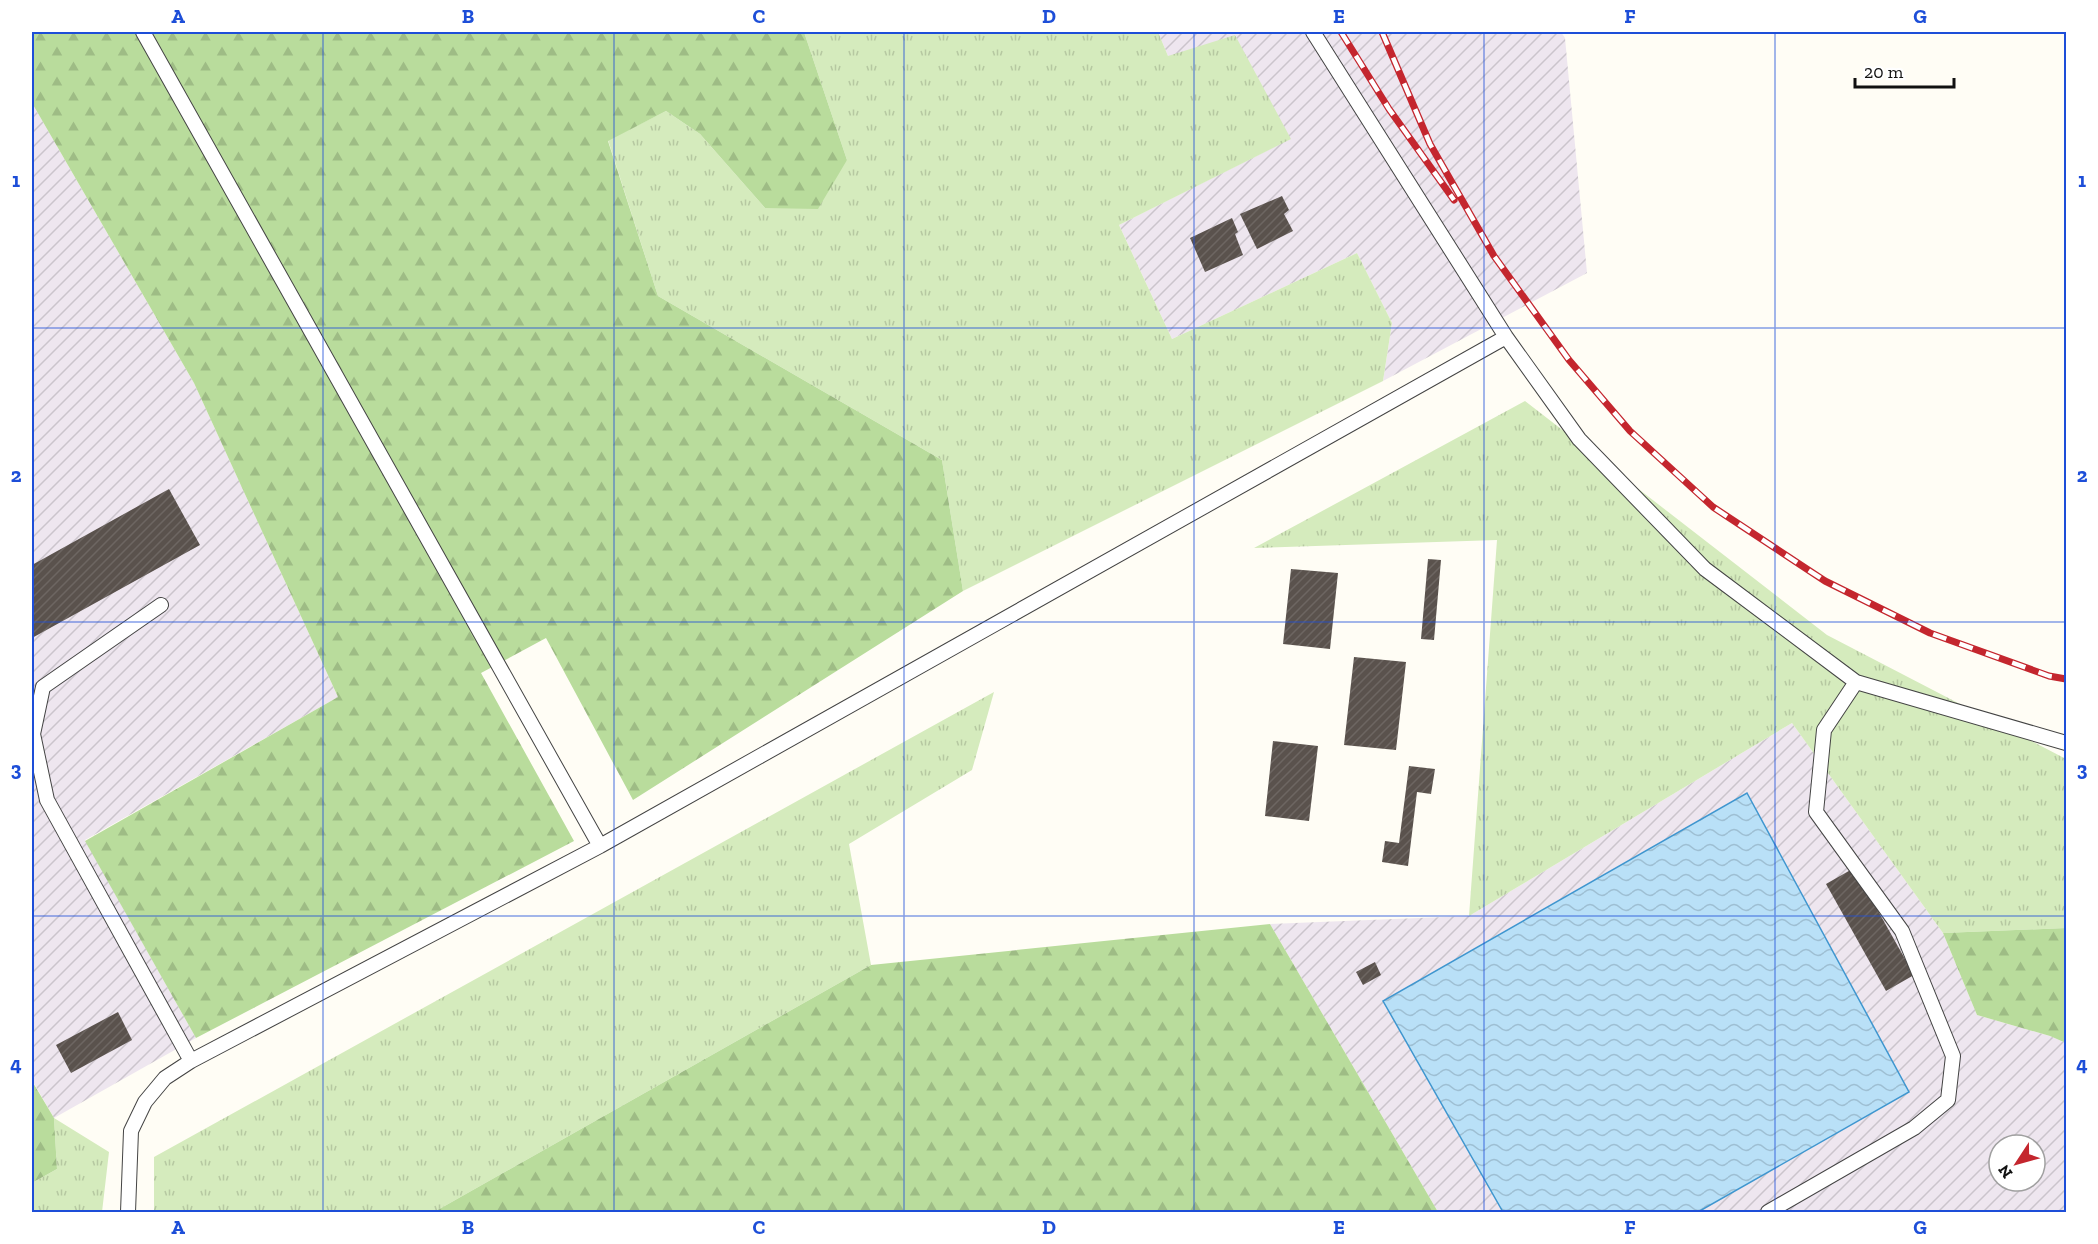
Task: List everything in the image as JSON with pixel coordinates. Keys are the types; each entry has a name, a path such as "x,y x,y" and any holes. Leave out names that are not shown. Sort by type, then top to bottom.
{"lane":[{"path":"143,32 600,846"},
{"path":"1313,32 1506,338 1579,440 1705,569 1856,682 2067,743"},
{"path":"128,1212 131,1131 145,1102 165,1078 191,1060 600,846 1506,338"},
{"path":"161,605 43,687 33,734 47,800 191,1060"},
{"path":"1768,1212 1914,1128 1948,1100 1953,1056 1902,931 1816,812 1824,730 1856,682"}],"shaded area":[{"path":"1158,32 1561,32 1565,38 1587,273 1383,381 1392,323 1357,253 1172,339 1119,225 1290,139 1168,56"},
{"path":"32,103 194,383 338,697 85,840 196,1038 54,1118 32,1080"},
{"path":"1792,723 1943,933 1977,1015 2050,1036 2066,1043 2066,1212 1438,1212 1270,924 1469,916"}],"green space":[{"path":"32,32 804,32 847,160 818,209 765,208 700,134 666,111 608,141 658,296 942,460 963,591 633,800 546,638 481,673 574,841 196,1038 85,841 338,697 194,383 32,103"},
{"path":"804,32 1158,32 1168,56 1235,35 1291,139 1119,225 1172,339 1357,253 1392,323 1383,381 963,591 942,460 658,296 608,140 666,111 700,134 765,208 847,160"},
{"path":"1525,401 1827,635 2066,759 2066,928 1943,933 1792,723 1469,916 1497,540 1254,548"},
{"path":"994,692 972,770 849,844 871,965 434,1212 154,1212 154,1157"},
{"path":"1270,924 1438,1212 434,1212 871,965"},
{"path":"2066,928 2066,1043 2050,1036 1977,1015 1943,933"},
{"path":"32,1081 54,1118 57,1169 32,1183"},
{"path":"54,1118 109,1152 102,1212 32,1212 32,1183 57,1169"}],"water":[{"path":"1747,793 1909,1092 1698,1212 1503,1212 1383,1001"}],"building":[{"path":"1282,196 1289,210 1284,214 1293,231 1257,249 1240,214"},
{"path":"1232,218 1243,255 1205,272 1190,238"},
{"path":"169,489 200,545 32,638 32,565"},
{"path":"1428,559 1441,560 1434,640 1421,639"},
{"path":"1291,569 1338,573 1330,649 1283,644"},
{"path":"1354,657 1406,662 1396,750 1344,745"},
{"path":"1273,741 1318,746 1309,821 1265,816"},
{"path":"1409,766 1435,769 1431,794 1417,792 1408,866 1382,862 1385,841 1399,843"},
{"path":"1854,868 1914,975 1886,991 1826,884"},
{"path":"1375,962 1381,975 1363,985 1356,972"},
{"path":"118,1012 132,1040 71,1073 56,1045"}],"railway":[{"path":"1341,32 1389,109 1454,200"},
{"path":"1382,32 1430,144 1494,256 1569,360 1630,431 1713,507 1825,581 1930,633 2049,676 2066,679"}]}
